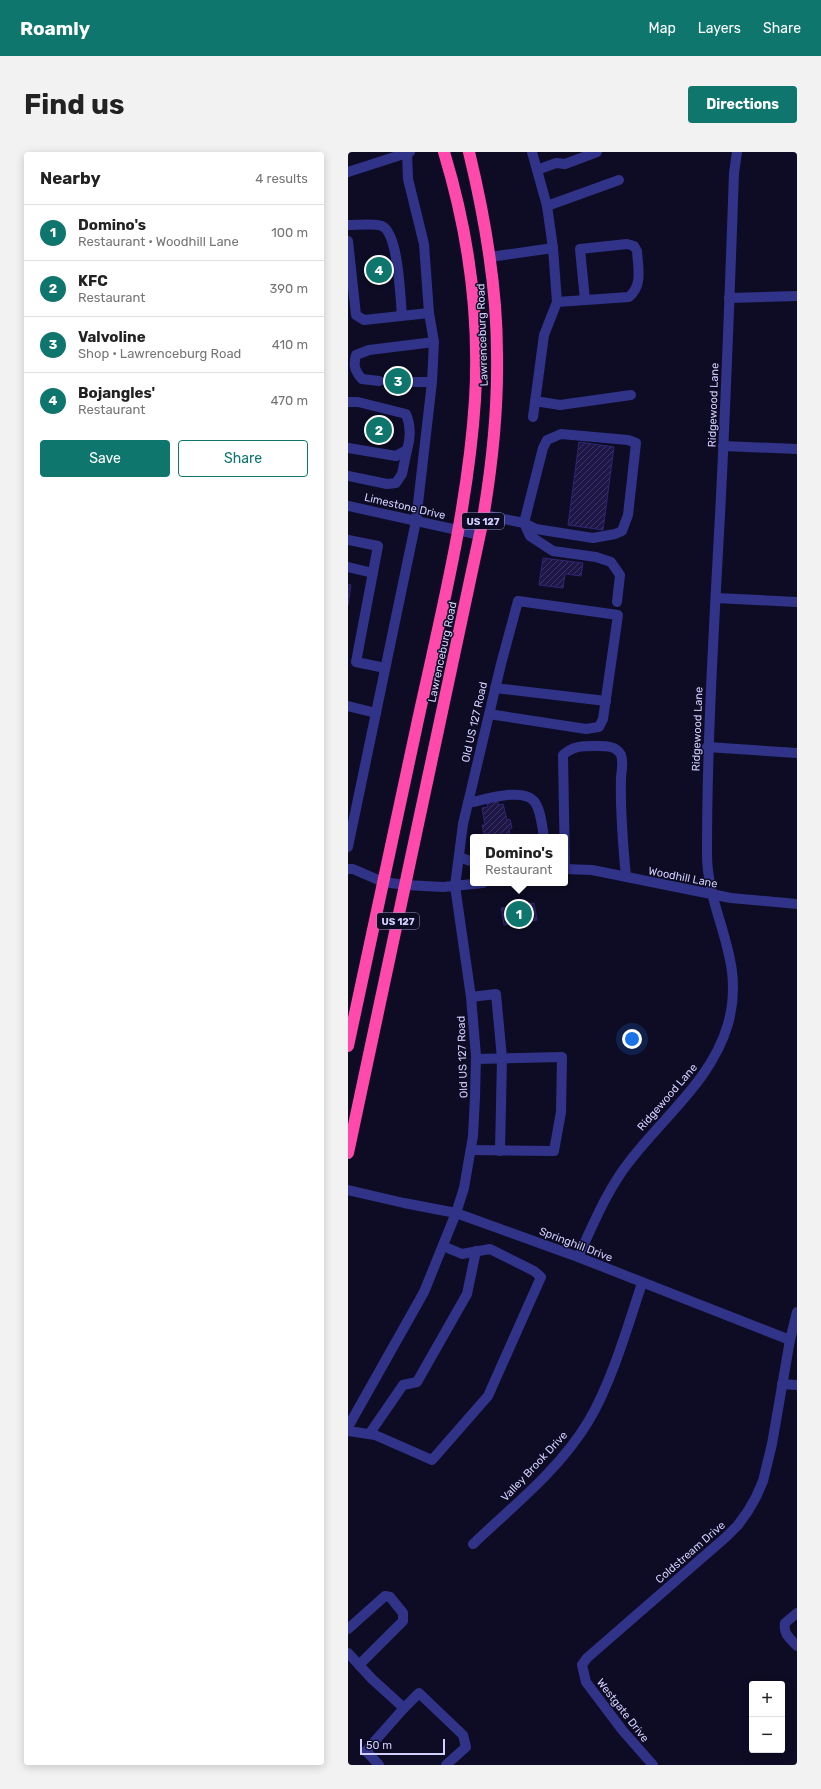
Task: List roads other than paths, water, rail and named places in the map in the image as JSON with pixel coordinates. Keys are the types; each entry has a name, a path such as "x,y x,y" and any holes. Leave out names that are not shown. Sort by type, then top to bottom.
{"highway":[{"name":"Lawrenceburg Road","path":"348,1046 458,531 473,424 476,351 468,260 459,212 444,152"},
{"name":"Lawrenceburg Road","path":"348,1153 480,535 492,456 497,379 497,326 490,258 482,210 469,152"}],"street":[{"path":"348,172 408,152 408,178 424,244 429,313 434,342 432,382 416,521 376,713 352,802 348,848"},
{"path":"532,152 546,206 553,248 557,302 544,334 532,417"},
{"path":"536,170 556,163 565,164 596,152"},
{"name":"Ridgewood Lane","path":"578,1258 600,1208 623,1170 650,1135 700,1079 720,1046 727,1028 733,1002 733,973 728,943 713,896 707,856 708,747 730,298 734,173 737,152"},
{"path":"546,206 619,180"},
{"path":"348,225 381,225 388,229 393,243 398,273 402,315"},
{"path":"348,241 356,315 364,320 429,313"},
{"path":"557,302 629,297 636,292 639,285 637,251 634,246 627,244 580,249 585,300"},
{"path":"490,258 553,248"},
{"path":"730,298 797,296"},
{"path":"379,381 362,379 356,372 354,364 356,355 369,350 434,342"},
{"path":"409,382 432,382"},
{"path":"535,401 560,405 632,395"},
{"path":"348,402 358,402 406,414 410,424 409,446 402,474 396,484 387,484 348,476"},
{"path":"484,515 524,523 536,529 593,538 601,535 615,534 622,531 628,515 636,443 628,440 561,434 547,440 543,448 524,523 530,536 553,551 596,557 611,562 620,575 617,602"},
{"path":"348,448 396,456 409,446 425,443"},
{"path":"723,446 797,450"},
{"name":"Limestone Drive","path":"348,506 480,535"},
{"path":"348,540 378,546 352,663 385,668"},
{"path":"348,567 373,573"},
{"path":"716,598 797,602"},
{"name":"Old US 127 Road","path":"348,1427 424,1292 456,1213 464,1188 471,1150 476,1059 471,997 455,886 463,824 495,688 518,601 618,615 606,701"},
{"path":"489,714 586,729 599,727 603,719 606,701 495,688"},
{"path":"348,706 376,713"},
{"path":"564,834 563,755 568,750 578,747 612,747 617,750 623,760 621,770 620,811 626,878"},
{"path":"708,747 797,753"},
{"path":"468,803 514,794 524,794 530,798 537,807 543,834"},
{"path":"459,857 470,861"},
{"path":"348,869 353,869 383,882 406,885 428,887 470,884"},
{"name":"Woodhill Lane","path":"568,869 592,870 713,896 797,904"},
{"path":"471,997 496,994 502,1058 500,1151"},
{"path":"471,1150 554,1151 561,1112 562,1057 476,1059"},
{"name":"Springhill Drive","path":"348,1190 456,1213 578,1258 790,1340"},
{"path":"348,1431 370,1433 432,1460 488,1396 541,1277 534,1271 490,1249 462,1254 443,1246"},
{"path":"370,1433 404,1385 416,1382 467,1294 476,1251"},
{"name":"Valley Brook Drive","path":"473,1544 513,1507 557,1462 579,1436 603,1392 642,1283"},
{"name":"Coldstream Drive","path":"582,1665 587,1658 713,1549 738,1525 756,1497 763,1481 772,1444 790,1340 797,1312"},
{"path":"782,1384 797,1385"},
{"path":"348,1629 385,1596 390,1597 404,1613 403,1621 359,1665"},
{"path":"797,1613 785,1623 784,1629 785,1634 797,1646"},
{"path":"348,1653 400,1705"},
{"name":"Westgate Drive","path":"582,1665 586,1682 623,1731 653,1765"},
{"path":"379,1765 366,1751 400,1705 419,1693 463,1735 466,1747 446,1765"}],"place":[{"name":"Bojangles'","path":"379,270"},
{"name":"Valvoline","path":"398,381"},
{"name":"KFC","path":"379,430"},
{"name":"Domino's","path":"519,914"}]}
